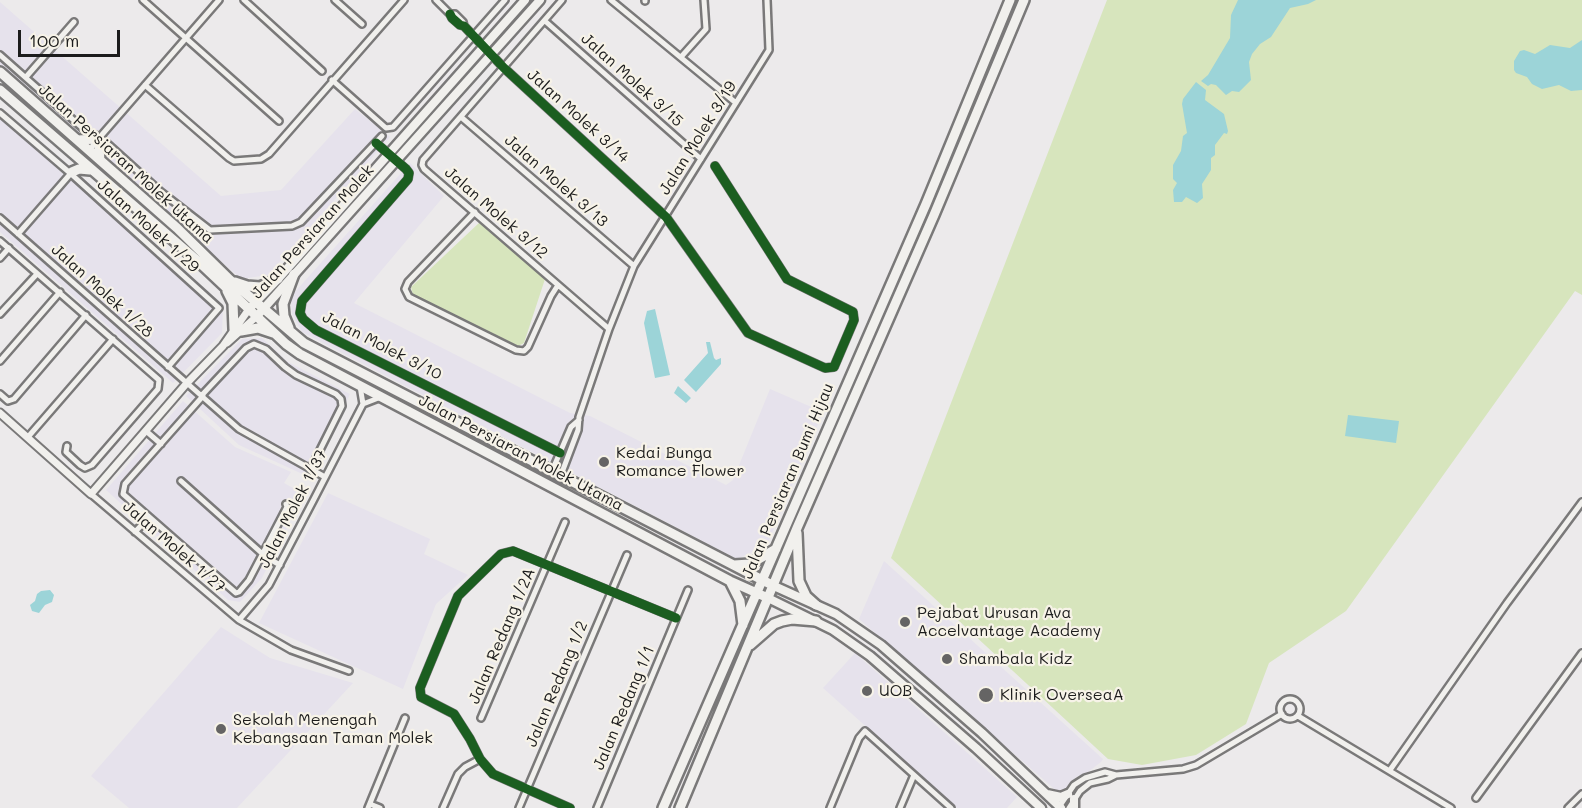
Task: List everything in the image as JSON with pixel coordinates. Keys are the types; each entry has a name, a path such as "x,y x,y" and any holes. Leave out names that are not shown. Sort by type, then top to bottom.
{"main road":[{"name":"Jalan Persiaran Molek","path":"256,309 278,279 525,0"},
{"name":"Jalan Persiaran Molek","path":"256,309 294,274 540,0"},
{"name":"Jalan Persiaran Bumi Hijau","path":"663,808 897,271 1010,0"},
{"name":"Jalan Persiaran Bumi Hijau","path":"680,808 797,528 907,278 1024,0"},
{"name":"Jalan Persiaran Molek Utama","path":"0,72 177,228 227,283"},
{"name":"Jalan Persiaran Molek Utama","path":"0,90 227,283"},
{"path":"81,161 82,149 77,140 99,138 100,160"},
{"path":"71,152 74,161 71,173 85,169 94,172 90,151"},
{"path":"897,271 896,274 901,279 907,278"},
{"path":"290,332 284,316 283,304 294,274"},
{"path":"227,283 252,287 268,284 278,279"},
{"path":"227,283 256,309"},
{"path":"227,283 237,330 258,328 275,333"},
{"name":"Jalan Persiaran Molek Utama","path":"256,309 321,353 774,586"},
{"name":"Jalan Persiaran Molek Utama","path":"256,309 275,333 300,354 730,581 768,598"},
{"path":"862,348 873,354"},
{"path":"797,528 799,581 806,596 816,605"},
{"path":"732,565 750,564 777,548"},
{"path":"730,581 740,601 743,627"},
{"path":"774,586 836,614 880,645 1062,808"},
{"path":"768,598 846,638 870,656 1041,808"},
{"path":"749,645 774,624 782,621 792,618 816,621"},
{"path":"1047,793 1072,800"}],"street":[{"path":"143,0 279,121"},
{"path":"90,151 219,0"},
{"path":"244,0 322,71"},
{"path":"335,0 362,24"},
{"path":"145,85 234,161 261,159 268,154 404,0"},
{"name":"Jalan Molek 3/14","path":"436,0 450,14 455,14 504,68 666,217 748,333 830,369 834,366 854,320 853,312 787,279 715,165"},
{"path":"332,80 386,128 393,127 505,0"},
{"name":"Jalan Molek 3/12","path":"562,0 423,160 422,165 609,329"},
{"path":"611,0 736,103"},
{"path":"681,57 706,29 704,0"},
{"name":"Jalan Molek 3/19","path":"556,473 578,430 579,420 609,329 633,266 666,217 768,50 767,0"},
{"name":"Jalan Molek 3/15","path":"545,21 701,159"},
{"path":"26,77 74,22"},
{"path":"0,55 87,132 99,138 161,192 210,230 292,226 301,222 382,136"},
{"name":"Jalan Molek 1/29","path":"0,113 71,173 219,308 168,367"},
{"name":"Jalan Molek 3/13","path":"461,117 633,266"},
{"path":"376,143 397,161"},
{"path":"18,234 81,161"},
{"name":"Jalan Molek 3/10","path":"397,161 409,173 408,179 302,301 300,313 303,319 316,330 560,453"},
{"path":"475,212 408,282 405,289 409,297 516,350 524,351 558,285"},
{"name":"Jalan Molek 1/28","path":"0,218 239,429 325,477"},
{"path":"0,241 159,380 158,389 93,465 85,468 80,465 66,452 67,446"},
{"path":"0,258 9,248"},
{"path":"0,314 37,273"},
{"path":"0,361 60,292"},
{"name":"Jalan Persiaran Molek","path":"91,494 256,309"},
{"path":"0,394 8,401 14,399 86,315"},
{"path":"28,436 113,339"},
{"path":"286,504 248,582 239,592 233,592 125,496 123,488 202,396 246,348 254,344 266,349 296,375 336,394 341,399 342,406 310,470"},
{"path":"359,385 363,404 382,396"},
{"name":"Jalan Molek 1/37","path":"239,620 267,589 363,404"},
{"name":"Jalan Molek 1/27","path":"0,413 239,620 291,650 349,671"},
{"name":"Jalan Molek 3/19","path":"556,473 560,453 571,427 579,420"},
{"path":"146,431 161,444"},
{"path":"181,482 262,554 280,565"},
{"path":"1390,771 1507,603 1582,502"},
{"path":"135,532 149,517"},
{"path":"548,564 565,522"},
{"path":"570,808 496,776 480,759 454,714 423,699 420,694 420,688 458,596 497,558 508,551 513,551 676,618"},
{"path":"612,590 627,555"},
{"name":"Jalan Redang 1/2A","path":"481,718 548,564"},
{"name":"Jalan Redang 1/2","path":"519,808 612,590"},
{"name":"Jalan Redang 1/1","path":"597,808 688,590"},
{"path":"1476,798 1581,657"},
{"path":"1292,699 1300,706 1298,716 1290,719 1282,714 1280,708 1283,702 1292,699"},
{"path":"1062,808 1072,800 1074,785 1090,776 1105,772 1116,775 1184,769 1196,765 1282,714"},
{"path":"1298,716 1450,808"},
{"path":"380,808 369,806 405,718"},
{"path":"830,808 865,731 951,808"},
{"path":"443,808 458,774 465,767 480,759"},
{"path":"900,808 914,775"},
{"path":"1568,808 1582,794"},
{"path":"1062,808 1072,800"}],"shaded area":[{"path":"0,2 221,196 281,190 355,109 390,137 268,275 241,279 0,66"},
{"path":"0,110 223,306 222,333 173,383 0,232"},
{"path":"410,163 444,196 354,303 570,413 590,416 726,485 733,480 770,389 823,412 767,545 737,559 302,332 292,314 291,300 294,293"},
{"path":"262,338 288,362 350,394 309,477 239,445 186,396 242,339"},
{"path":"183,401 235,447 291,472 284,483 304,494 262,578 240,602 228,600 106,490"},
{"path":"328,493 430,539 424,554 468,575 436,604 403,689 259,623"},
{"path":"884,561 1103,759 1101,762 1088,772 1076,777 1064,792 1059,793 859,619"},
{"name":"Sekolah Menengah Kebangsaan Taman Molek","path":"221,627 270,658 353,683 237,808 129,808 91,776"},
{"path":"855,653 1017,797 1007,808 957,808 823,688"}],"green space":[{"path":"1107,0 1582,0 1582,295 1575,291 1346,611 1269,663 1246,724 1196,755 1142,765 1108,759 891,558"},
{"path":"480,222 545,279 524,343 518,346 413,295 411,287"}],"water":[{"path":"1238,0 1316,0 1290,8 1271,37 1260,44 1252,54 1249,62 1251,80 1239,92 1232,91 1226,95 1216,85 1208,86 1201,81 1208,75 1230,38 1231,15"},
{"path":"1582,40 1582,90 1571,91 1559,85 1542,89 1514,70 1514,61 1520,51 1535,54 1550,45 1570,48"},
{"path":"1196,82 1206,90 1205,100 1224,114 1228,131 1215,145 1215,155 1211,158 1211,170 1202,184 1203,198 1197,203 1186,197 1182,202 1174,202 1173,190 1177,183 1173,179 1173,165 1181,151 1183,136 1187,133 1182,104 1183,99"},
{"path":"655,309 670,375 655,378 644,323 647,311"},
{"path":"706,342 710,342 714,358 716,360 721,358 721,364 696,392 684,380 708,353"},
{"path":"678,386 691,398 686,403 674,393"},
{"path":"1348,415 1399,421 1396,443 1345,436"},
{"path":"50,590 54,595 52,602 45,605 39,613 32,611 30,605 35,601 37,594"}],"cycle path":[{"path":"450,14 504,68 666,217 748,333 825,368 834,367 854,320 853,312 787,279 715,166"},
{"path":"376,143 406,169 409,173 408,179 302,301 300,313 303,319 316,330 560,453"},
{"path":"570,808 493,774 480,759 454,714 421,697 420,688 458,596 501,554 513,551 676,618"}],"place":[{"name":"Kedai Bunga Romance Flower","path":"604,462"},
{"name":"Pejabat Urusan Ava Accelvantage Academy","path":"905,622"},
{"name":"Shambala Kidz","path":"947,659"},
{"name":"UOB","path":"867,691"},
{"name":"Klinik OverseaA","path":"986,695"},
{"name":"Sekolah Menengah Kebangsaan Taman Molek","path":"221,729"}]}
